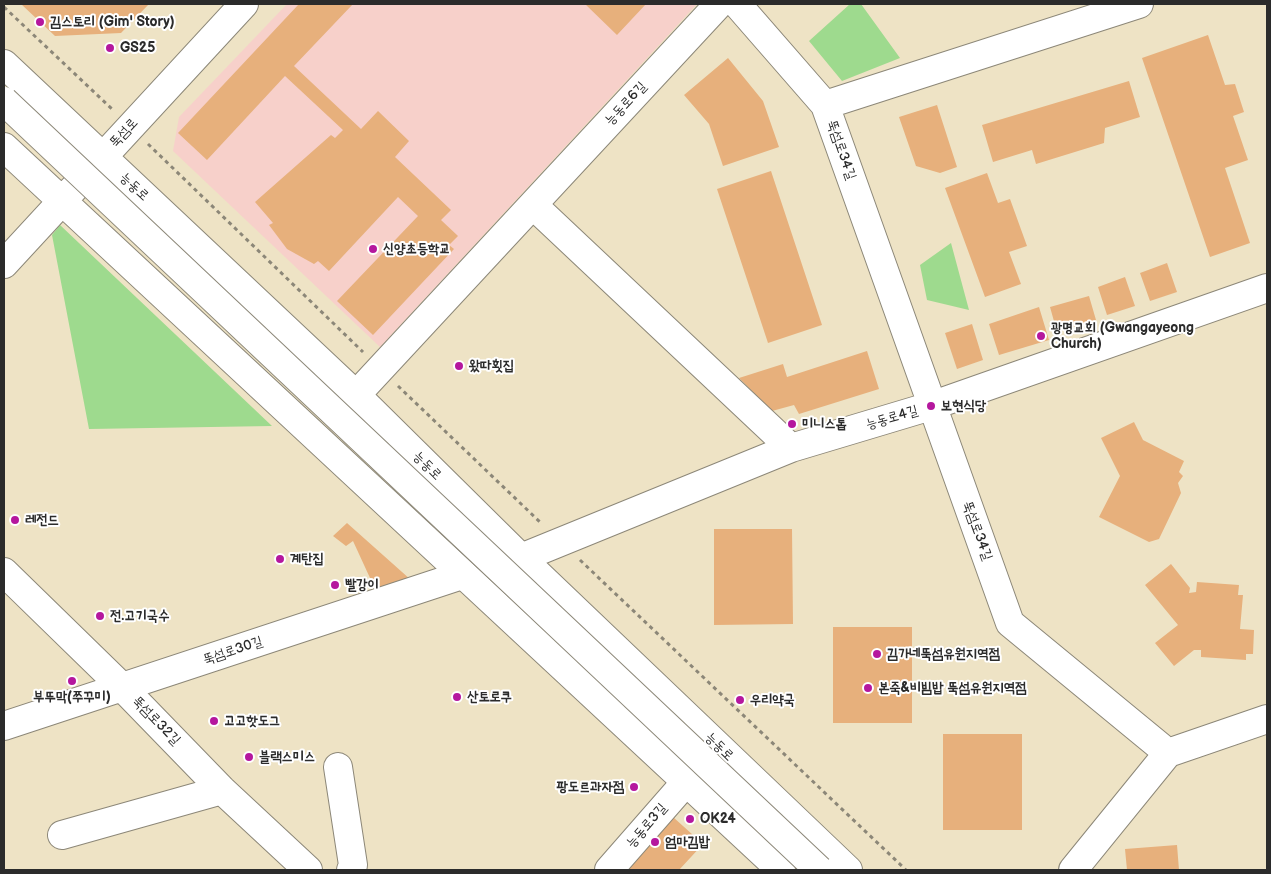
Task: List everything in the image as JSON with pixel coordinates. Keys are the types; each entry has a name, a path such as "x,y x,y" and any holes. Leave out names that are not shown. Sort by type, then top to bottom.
{"main road":[{"name":"뚝섬로","path":"4,264 244,4"},
{"name":"능동로6길","path":"356,395 718,4"},
{"name":"뚝섬로34길","path":"737,4 825,105 1010,623 1168,753"},
{"name":"뚝섬로34길","path":"825,105 1139,4"},
{"name":"능동로","path":"4,64 356,395 520,558 848,870"},
{"path":"4,100 818,870"},
{"path":"4,121 794,870"},
{"path":"4,147 781,870"},
{"path":"533,204 791,448"},
{"name":"능동로4길","path":"520,558 791,448 931,406 1267,288"},
{"name":"뚝섬로32길","path":"4,572 122,687 222,790 308,870"},
{"name":"뚝섬로30길","path":"4,726 462,575"},
{"path":"1073,870 1168,753 1267,719"},
{"path":"338,767 353,864 351,870"},
{"name":"능동로3길","path":"609,870 686,782"},
{"path":"62,835 222,790"}],"path":[{"path":"4,7 906,870"}],"shaded area":[{"name":"신양초등학교","path":"287,4 697,4 380,347 173,151 179,117"}],"green space":[{"path":"850,4 861,4 900,58 842,81 809,41"},
{"path":"60,225 272,426 89,429 52,235"},
{"path":"951,243 969,310 927,300 920,265"}],"building":[{"path":"21,4 149,4 121,33 55,36"},
{"path":"299,4 353,4 294,66 361,129 378,111 409,141 395,157 451,210 441,220 458,236 449,245 454,249 373,335 337,301 418,216 398,197 329,271 318,261 314,264 287,249 269,225 273,223 255,202 331,135 335,138 343,130 285,76 207,160 178,133"},
{"path":"585,4 646,4 617,35"},
{"path":"1208,35 1225,85 1235,84 1244,112 1233,116 1248,160 1225,168 1250,243 1210,257 1142,58"},
{"path":"728,58 763,101 779,147 723,166 709,124 684,95"},
{"path":"1129,81 1140,117 1105,128 1104,143 1036,164 1032,150 993,162 982,125"},
{"path":"937,105 957,167 940,173 916,166 899,117"},
{"path":"771,171 822,325 768,343 717,189"},
{"path":"987,173 998,203 1010,199 1027,246 1009,252 1021,284 985,297 945,188"},
{"path":"1167,263 1177,292 1150,301 1140,273"},
{"path":"1125,277 1135,306 1107,315 1098,287"},
{"path":"1089,296 1096,320 1057,332 1050,307"},
{"path":"1039,307 1049,340 999,355 989,324"},
{"path":"972,324 983,360 957,369 945,333"},
{"path":"867,351 879,389 799,414 794,405 772,411 739,378 783,364 787,377"},
{"path":"1134,422 1143,440 1184,461 1179,472 1183,476 1178,483 1181,493 1159,539 1149,542 1099,517 1120,476 1101,438"},
{"path":"347,523 411,580 376,591 353,541 346,546 333,536"},
{"path":"714,529 792,529 793,624 714,625"},
{"path":"1171,564 1190,588 1189,593 1196,592 1197,582 1239,585 1238,595 1243,595 1240,629 1254,630 1253,654 1246,654 1246,660 1201,657 1201,650 1194,650 1174,666 1155,643 1178,625 1145,585"},
{"path":"833,627 912,627 912,723 833,723"},
{"path":"943,734 1022,734 1022,830 943,830"},
{"path":"673,817 703,844 679,870 625,870"},
{"path":"1177,845 1179,870 1127,870 1125,849"}],"railway":[{"path":"4,98 826,870"},
{"path":"4,117 805,870"}],"place":[{"name":"김스토리 (Gim' Story)","path":"40,22"},
{"name":"GS25","path":"110,48"},
{"name":"신양초등학교","path":"373,249"},
{"name":"광명교회 (Gwangayeong Church)","path":"1041,336"},
{"name":"왔따횟집","path":"459,366"},
{"name":"보현식당","path":"931,406"},
{"name":"미니스톱","path":"792,424"},
{"name":"레전드","path":"15,520"},
{"name":"계탄집","path":"280,559"},
{"name":"빨강이","path":"335,585"},
{"name":"전.고기국수","path":"100,616"},
{"name":"김가네뚝섬유원지역점","path":"877,654"},
{"name":"부뚜막(쭈꾸미)","path":"72,681"},
{"name":"본죽&비빔밥 뚝섬유원지역점","path":"868,688"},
{"name":"산토로쿠","path":"457,697"},
{"name":"우리약국","path":"740,700"},
{"name":"고고핫도그","path":"214,721"},
{"name":"블랙스미스","path":"249,757"},
{"name":"팡도르과자점","path":"634,787"},
{"name":"OK24","path":"690,819"},
{"name":"엄마김밥","path":"655,842"}]}
